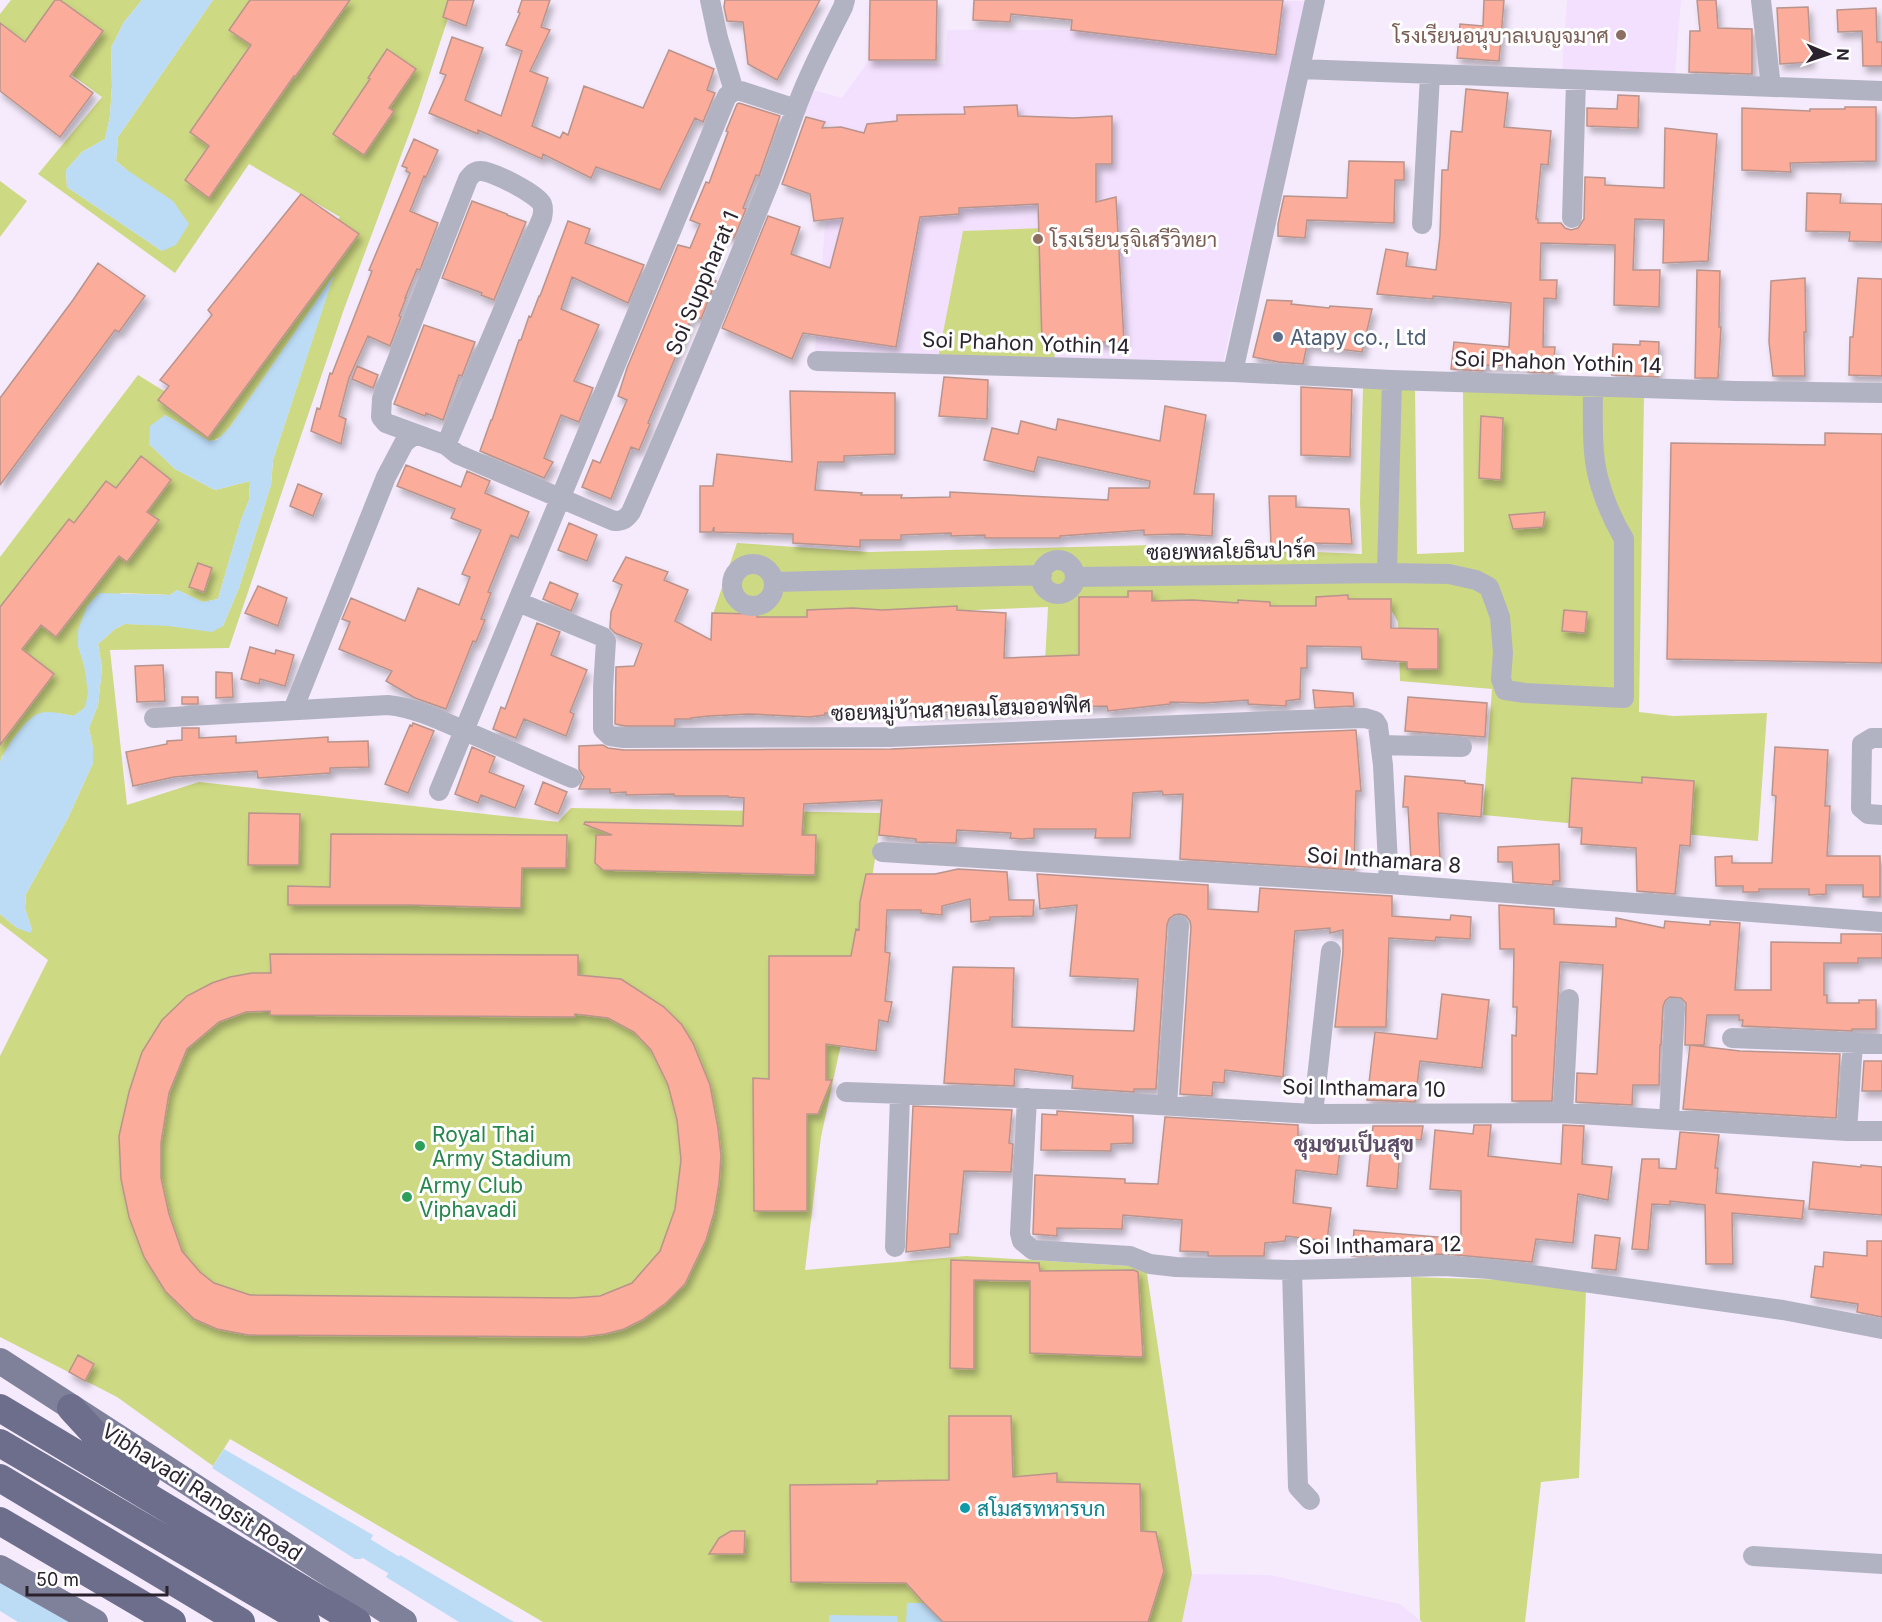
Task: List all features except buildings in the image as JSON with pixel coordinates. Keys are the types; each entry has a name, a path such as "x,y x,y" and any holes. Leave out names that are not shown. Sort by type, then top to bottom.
{"highway":[{"name":"Vibhavadi Rangsit Road","path":"0,1408 357,1622"},
{"path":"71,1408 104,1444 170,1496 197,1526"},
{"path":"0,1443 306,1622"},
{"path":"0,1478 241,1622"},
{"path":"0,1521 172,1622"}],"main road":[{"name":"Vibhavadi Rangsit Road","path":"0,1361 404,1622"},
{"path":"0,1568 95,1622"}],"street":[{"path":"710,0 718,38 734,91"},
{"name":"Soi Suppharat 1","path":"561,499 614,521 621,521 631,512 728,285 779,160 796,109 817,58 845,0"},
{"path":"1233,372 1315,0"},
{"path":"1761,0 1772,87"},
{"path":"1300,69 1882,91"},
{"path":"1422,224 1430,75"},
{"path":"1572,218 1576,80"},
{"path":"439,791 727,96 734,91 741,91 796,109"},
{"path":"446,446 542,218 542,202 535,195 491,173 479,171 473,173 468,179 382,399 381,417 386,423 446,446 457,454 561,499"},
{"name":"Soi Phahon Yothin 14","path":"817,361 1233,372 1736,392 1882,393"},
{"path":"1387,573 1392,380"},
{"name":"ซอยพหลโยธินปาร์ค","path":"774,582 1042,575 1044,586 1057,594 1068,592 1076,577 1449,574 1476,580 1489,587 1500,617 1503,653 1501,679 1505,690 1624,698 1624,539 1614,522 1600,481 1594,454 1593,387"},
{"path":"293,710 386,477 404,443 415,434"},
{"name":"ซอยหมู่บ้านสายลมโฮมออฟฟิศ","path":"518,602 603,637 606,641 603,729 610,736 624,738 890,737 1365,718 1375,722 1378,726 1381,745 1389,884"},
{"path":"154,718 403,706 572,778"},
{"path":"1882,738 1872,738 1862,744 1861,808 1868,814 1882,815"},
{"path":"1381,745 1462,747"},
{"name":"Soi Inthamara 8","path":"882,852 1389,884 1882,922"},
{"path":"1167,1105 1179,926"},
{"path":"1313,1114 1331,951"},
{"path":"1563,1113 1569,999"},
{"path":"1669,1119 1675,1008"},
{"path":"1732,1038 1882,1044"},
{"path":"1846,1131 1853,1043"},
{"name":"Soi Inthamara 10","path":"846,1092 1027,1098 1313,1114 1563,1113 1846,1131 1882,1131"},
{"path":"895,1247 900,1095"},
{"name":"Soi Inthamara 12","path":"1027,1098 1020,1233 1022,1241 1033,1250 1130,1256 1162,1266 1292,1270 1445,1266 1490,1269 1783,1310 1882,1329"},
{"path":"1292,1270 1298,1487 1310,1500"},
{"path":"1753,1556 1882,1564"}],"shaded area":[{"name":"โรงเรียนรุจิเสรีวิทยา","path":"1074,0 1307,1 1223,362 815,351 833,127 803,114 813,90 842,98 869,60 945,64 947,30 1070,30"},
{"name":"โรงเรียนอนุบาลเบญจมาศ","path":"1567,0 1681,0 1675,74 1562,69"},
{"path":"1192,1574 1270,1575 1400,1604 1422,1622 1182,1622"}],"green space":[{"name":"Army Club Viphavadi","path":"11,0 142,0 124,22 111,48 112,86 110,116 105,139 82,152 66,170 67,187 162,251 127,170 116,161 118,137 213,0 454,0 418,110 344,309 229,648 110,650 127,805 199,782 558,822 571,808 882,813 861,951 821,1137 805,1270 966,1256 1146,1267 1192,1574 1182,1622 543,1622 230,1439 213,1466 117,1397 0,1337 0,1056 48,960 0,923 0,914 17,928 32,930 25,908 26,894 68,818 93,763 89,728 98,705 102,668 98,644 115,629 125,624 223,626 239,588 271,485 273,460 333,277 223,435 216,440 209,441 165,415 149,444 175,469 215,490 250,481 249,500 218,599 203,602 177,590 170,595 121,593 78,646 88,685 85,707 74,716 57,713 2,756 0,762 0,557 138,375 203,415 340,217 249,164 175,273 38,174 102,97 0,23 0,14"},
{"path":"0,181 27,201 0,237"},
{"path":"1045,228 1055,362 938,358 963,231"},
{"path":"1363,386 1415,388 1417,554 1464,552 1463,390 1644,396 1639,712 1673,716 1767,713 1758,841 1483,815 1492,689 1400,681 1398,622 1389,606 1084,659 1045,661 1048,607 801,617 712,617 737,543 869,552 1153,545 1362,554 1360,502"},
{"path":"1411,1277 1510,1280 1586,1291 1579,1478 1541,1482 1525,1622 1422,1622 1420,1620"}],"water":[{"path":"142,0 213,0 118,137 116,161 173,201 189,224 176,245 162,251 67,187 66,170 82,152 105,139 110,116 112,86 111,48 124,22"},
{"path":"334,275 273,460 271,485 239,588 223,626 212,632 168,626 125,624 115,629 98,644 102,668 98,705 89,728 93,763 68,818 26,894 25,908 32,930 30,933 17,928 0,914 0,762 3,756 17,734 34,716 48,712 74,716 85,707 88,693 84,665 78,646 78,630 87,606 99,593 170,595 177,590 203,602 218,599 249,500 250,481 215,490 175,469 149,444 150,426 165,415 209,441 217,440 230,427"},
{"path":"224,1449 373,1535 361,1559 355,1559 212,1468"},
{"path":"400,1555 514,1622 459,1622 386,1577"},
{"path":"0,1582 78,1622 18,1622 0,1611"},
{"path":"907,1603 924,1603 943,1622 906,1622"},
{"path":"829,1615 897,1616 898,1622 829,1622"}],"waterway":[{"path":"344,1535 417,1579"}],"place":[{"name":"โรงเรียนอนุบาลเบญจมาศ","path":"1621,35"},
{"name":"โรงเรียนรุจิเสรีวิทยา","path":"1038,239"},
{"name":"Atapy co., Ltd","path":"1278,337"},
{"name":"Royal Thai Army Stadium","path":"420,1146"},
{"name":"Army Club Viphavadi","path":"407,1197"},
{"name":"สโมสรทหารบก","path":"965,1508"}],"district":[{"name":"ชุมชนเป็นสุข","path":"1354,1144"}]}
